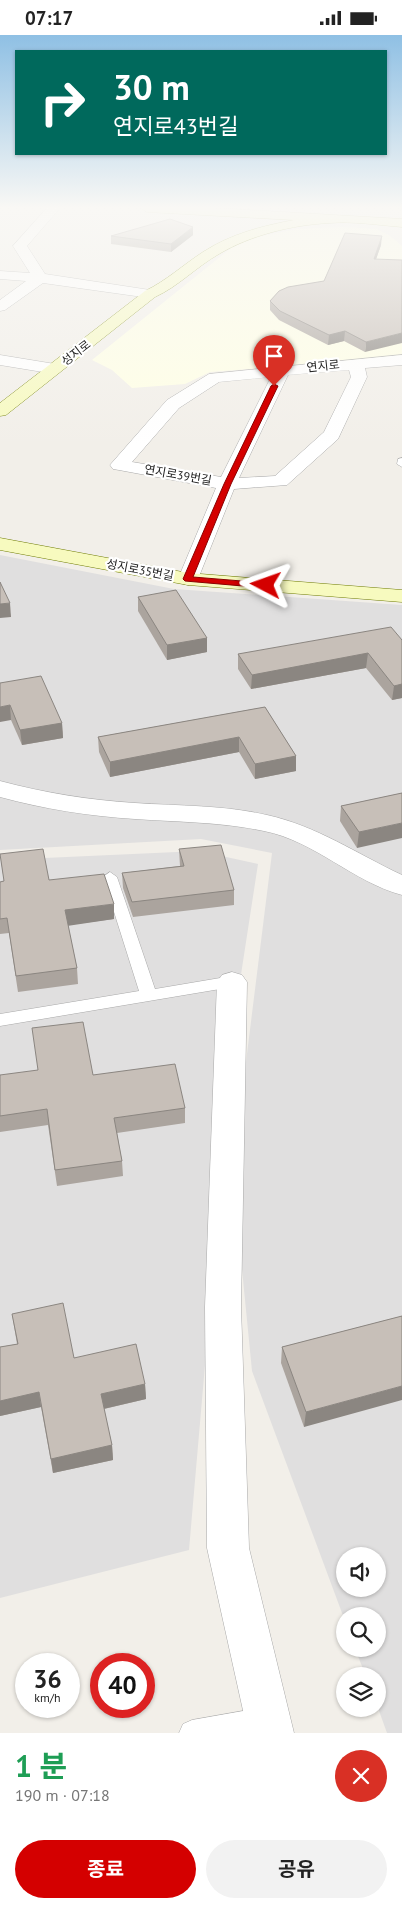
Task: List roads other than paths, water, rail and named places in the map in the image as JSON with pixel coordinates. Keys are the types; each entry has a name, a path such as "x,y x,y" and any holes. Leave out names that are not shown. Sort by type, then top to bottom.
{"main road":[{"name":"성지로","path":"0,411 150,293 165,287"},
{"name":"성지로35번길","path":"0,544 188,579 402,596"}],"street":[{"path":"0,307 27,287"},
{"path":"108,287 150,293"},
{"path":"0,359 55,369"},
{"name":"연지로","path":"215,377 402,360"},
{"name":"연지로39번길","path":"215,377 173,404 119,465 227,484 280,481 332,435 359,377 355,363"},
{"path":"188,579 227,484 282,370"},
{"path":"0,789 38,800 95,808 205,816 285,828 327,845 402,885"},
{"path":"232,982 223,1307 228,1547 269,1726"}],"lane":[{"path":"110,877 149,996"},
{"path":"0,1019 232,982"},
{"path":"192,1733 269,1726"}]}
